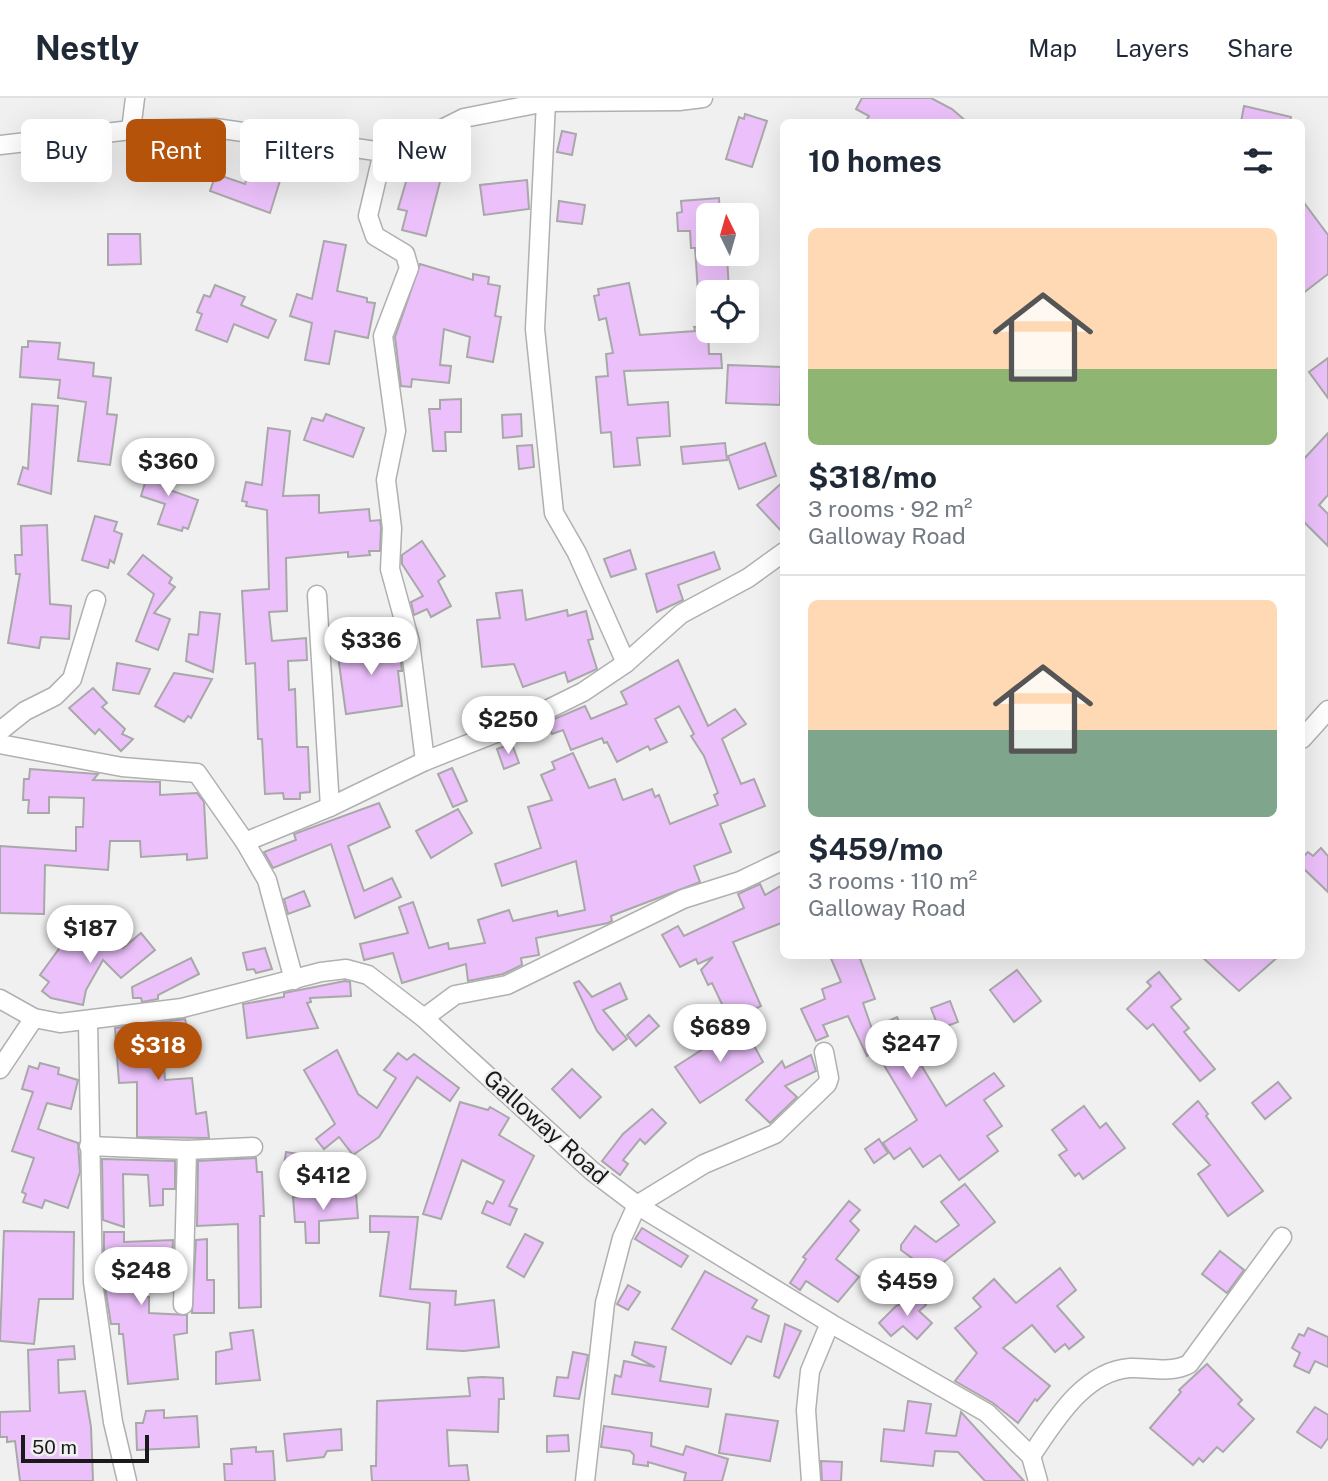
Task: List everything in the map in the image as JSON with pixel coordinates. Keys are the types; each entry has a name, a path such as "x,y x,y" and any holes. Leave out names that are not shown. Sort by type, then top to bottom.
{"street":[{"path":"132,119 135,98"},
{"path":"462,119 546,102 679,101 703,98"},
{"path":"546,102 536,329 554,513 577,553 626,663"},
{"path":"226,130 373,151"},
{"path":"0,145 126,131"},
{"path":"376,182 368,216 375,236 405,254 409,268 383,336 396,431 386,480 392,528 390,569 410,642 425,761"},
{"path":"245,842 330,807 425,761 514,726 583,692 626,663 681,614 748,578 780,555"},
{"path":"317,595 330,807"},
{"path":"0,731 26,711 55,696 72,679 96,600"},
{"path":"1305,735 1328,710"},
{"path":"0,744 122,767 197,774 245,842 267,880 294,980"},
{"path":"424,1018 455,995 507,985 683,899 740,881 780,862"},
{"name":"Galloway Road","path":"0,999 34,1018 60,1023 182,1008 346,969 368,975 424,1018 592,1171 637,1205 830,1323 987,1413 1031,1457 1038,1481"},
{"path":"0,1069 34,1018"},
{"path":"88,1021 93,1282 113,1422 127,1481"},
{"path":"585,1481 605,1304 622,1238 637,1205 704,1164 775,1134 827,1084 829,1078 824,1052"},
{"path":"89,1146 187,1150 253,1147"},
{"path":"183,1305 187,1150"},
{"path":"1031,1457 1082,1390 1112,1371 1142,1368 1164,1371 1189,1364 1282,1237"},
{"path":"811,1481 806,1410 810,1371 830,1323"}],"building":[{"path":"862,98 931,98 952,109 964,119 867,119 869,116 856,109"},
{"path":"1244,106 1291,117 1291,119 1242,119"},
{"path":"745,114 767,121 752,167 726,159 739,117 744,119"},
{"path":"562,131 576,134 572,155 557,152"},
{"path":"226,177 245,184 280,182 270,213 210,191 213,182 226,182"},
{"path":"527,180 529,209 484,215 480,185"},
{"path":"406,182 440,182 426,236 402,230 407,211 398,209"},
{"path":"719,198 719,203 696,203 696,263 695,248 691,248 690,231 678,231 677,213 682,212 681,201"},
{"path":"559,201 585,205 582,224 557,221"},
{"path":"1305,204 1328,235 1328,274 1305,292"},
{"path":"108,234 140,234 141,264 108,265"},
{"path":"324,241 346,245 337,291 367,298 367,302 375,303 368,338 335,331 329,364 305,360 312,323 290,316 297,294 312,299"},
{"path":"420,264 473,280 473,274 489,277 488,284 500,286 495,316 501,317 493,362 467,357 470,337 444,329 440,365 451,366 449,383 412,379 411,387 401,386 395,337"},
{"path":"696,266 728,266 728,280 697,280"},
{"path":"629,283 640,335 695,331 696,327 696,343 709,343 709,354 721,354 722,368 624,371 628,405 668,402 670,436 637,438 640,465 614,467 611,432 601,433 596,377 608,376 606,354 613,353 606,318 599,320 594,296 599,295 598,289"},
{"path":"215,285 245,297 241,305 276,320 268,338 234,324 227,342 196,330 202,314 197,312 204,295 210,297"},
{"path":"28,341 60,343 58,359 94,363 93,376 111,378 107,414 117,415 110,465 78,461 86,402 58,398 60,380 20,377 22,347 28,347"},
{"path":"1328,358 1328,398 1309,372"},
{"path":"728,365 780,367 780,405 726,403"},
{"path":"461,399 461,432 445,432 446,451 433,451 429,409 440,409 440,400"},
{"path":"32,404 58,406 51,494 18,484 23,467 28,469"},
{"path":"326,414 364,428 353,457 304,440 312,418 323,421"},
{"path":"521,414 522,436 503,438 502,415"},
{"path":"268,428 290,431 283,496 319,495 319,513 369,509 370,521 380,520 381,528 380,551 369,551 370,555 348,557 348,552 286,558 287,611 269,612 272,641 306,638 307,660 288,661 289,690 295,689 297,747 308,747 310,792 300,793 300,799 284,799 283,793 265,794 262,739 258,739 255,663 246,664 242,591 269,589 267,510 246,506 247,502 242,501 246,482 262,485"},
{"path":"1328,433 1328,495 1319,505 1328,514 1328,546 1305,523 1305,458"},
{"path":"725,443 727,460 683,464 681,447"},
{"path":"765,443 776,476 739,489 728,456"},
{"path":"532,445 534,467 519,469 517,446"},
{"path":"152,460 171,466 164,488 198,500 188,529 183,527 182,531 158,524 165,504 141,496"},
{"path":"780,485 780,530 757,505"},
{"path":"95,516 117,522 114,531 122,534 114,563 110,560 108,568 82,560"},
{"path":"47,525 50,604 71,606 69,639 41,637 39,648 8,643 20,574 16,574 15,555 22,555 21,526"},
{"path":"422,541 445,576 438,581 451,606 431,617 427,609 414,615 411,602 423,596 402,564 402,555"},
{"path":"630,550 636,569 611,577 604,559"},
{"path":"714,552 720,569 678,585 683,600 657,612 646,574"},
{"path":"143,555 172,578 169,583 175,587 154,613 170,619 158,650 136,641 154,594 128,574"},
{"path":"522,590 526,620 567,610 568,616 586,611 593,639 588,640 597,669 568,682 565,672 523,687 514,664 482,667 477,620 500,618 496,593"},
{"path":"200,612 220,614 213,672 186,661 189,634 198,635"},
{"path":"388,641 388,644 399,644 402,671 398,671 402,706 346,714 337,649"},
{"path":"678,660 708,726 735,709 746,724 722,739 741,784 754,779 765,806 720,824 731,852 694,866 700,882 611,916 612,921 608,923 536,938 539,955 521,958 522,965 503,974 468,981 466,964 402,983 393,953 364,960 360,944 408,933 399,907 413,902 429,948 448,943 449,949 485,943 478,920 509,910 513,921 557,911 558,916 585,910 576,861 502,886 495,864 541,848 528,807 552,800 541,775 555,769 552,762 573,753 589,788 615,779 623,800 652,789 655,797 659,795 670,824 718,805 714,795 718,793 704,756 691,736 694,734 679,706 655,719 667,742 650,750 648,746 617,762 607,742 604,743 602,738 571,750 563,730 552,734 547,722 585,706 591,719 627,704 621,692"},
{"path":"117,663 150,669 139,694 113,690"},
{"path":"174,673 212,679 191,718 188,716 184,722 155,706"},
{"path":"93,688 107,703 102,707 125,729 122,734 133,739 121,751 99,729 95,734 69,708"},
{"path":"512,744 519,763 504,769 497,749"},
{"path":"452,768 467,801 453,807 438,774"},
{"path":"30,769 98,774 93,780 160,782 160,795 197,793 204,802 207,858 187,860 187,854 141,857 140,841 110,841 108,870 45,865 44,914 0,913 0,846 76,851 76,827 83,827 84,798 49,797 49,813 28,813 29,800 23,800 24,779 29,779"},
{"path":"379,803 390,827 348,846 364,891 392,878 401,897 355,918 331,844 273,868 264,852 296,840 294,834"},
{"path":"458,809 472,833 431,858 416,831"},
{"path":"1321,848 1328,856 1328,892 1305,870 1305,855 1308,852 1313,856"},
{"path":"760,884 765,895 780,886 780,924 733,942 761,1006 730,1021 712,983 708,985 701,970 713,957 698,964 696,959 680,967 662,935 678,926 684,936 744,908 738,894"},
{"path":"304,891 310,906 288,914 284,899"},
{"path":"121,929 115,939 123,948 141,933 155,950 121,978 103,960 86,990 83,1005 51,998 42,991 49,982 40,975 61,946 65,950 76,937 93,950"},
{"path":"265,948 272,969 256,973 254,969 247,970 243,953"},
{"path":"191,958 199,974 158,995 158,999 142,1002 141,998 133,998 132,987"},
{"path":"831,959 860,959 875,999 863,1003 872,1029 897,1017 912,1050 946,1106 994,1073 1004,1086 984,1100 1002,1126 987,1136 998,1151 959,1180 940,1155 923,1167 910,1148 894,1159 883,1143 917,1120 876,1052 867,1056 848,1016 823,1025 828,1036 816,1041 801,1009 825,999 822,989 841,982"},
{"path":"1204,959 1276,959 1239,991"},
{"path":"1017,970 1041,1001 1014,1022 990,990"},
{"path":"1159,972 1181,999 1171,1007 1189,1028 1184,1032 1215,1069 1200,1081 1153,1024 1147,1029 1127,1009 1151,986 1147,982"},
{"path":"579,981 592,997 620,983 627,999 603,1010 627,1039 613,1050 597,1031 574,983"},
{"path":"350,982 351,996 310,998 311,1002 307,1003 318,1028 247,1038 243,1004 284,997 284,993"},
{"path":"950,1001 958,1022 939,1029 931,1008"},
{"path":"649,1015 659,1026 636,1046 627,1035"},
{"path":"185,1019 189,1037 162,1042 165,1080 192,1078 196,1114 206,1112 209,1138 137,1137 137,1082 119,1083 115,1028"},
{"path":"742,1024 763,1062 700,1103 675,1067"},
{"path":"337,1050 358,1094 377,1108 396,1078 384,1070 398,1053 407,1060 414,1054 459,1088 450,1101 417,1077 379,1137 353,1155 339,1137 324,1149 316,1139 335,1124 304,1070"},
{"path":"811,1055 816,1071 785,1086 797,1097 770,1123 746,1100 782,1061 785,1068"},
{"path":"40,1063 59,1068 58,1074 78,1080 71,1109 47,1103 38,1129 78,1143 80,1172 68,1208 45,1200 42,1208 23,1202 26,1194 22,1192 34,1158 12,1151 33,1092 22,1089 29,1066 38,1069"},
{"path":"572,1069 601,1097 580,1118 552,1089"},
{"path":"1278,1082 1291,1098 1265,1119 1252,1103"},
{"path":"1198,1101 1208,1114 1206,1116 1263,1191 1228,1216 1198,1174 1210,1165 1173,1124"},
{"path":"460,1102 488,1110 490,1107 509,1118 499,1135 534,1156 509,1206 517,1209 510,1225 482,1213 487,1201 493,1204 504,1181 462,1160 441,1219 423,1214"},
{"path":"1084,1106 1100,1128 1106,1123 1125,1148 1083,1179 1079,1173 1075,1176 1059,1155 1067,1150 1052,1130"},
{"path":"652,1109 666,1123 645,1144 640,1139 623,1160 628,1164 620,1175 602,1161 623,1134"},
{"path":"879,1139 888,1153 874,1163 865,1149"},
{"path":"286,1152 317,1157 315,1171 284,1166"},
{"path":"256,1158 257,1172 262,1172 264,1216 260,1216 261,1307 239,1308 238,1224 197,1226 198,1161"},
{"path":"102,1159 175,1161 175,1189 163,1189 163,1205 150,1206 148,1175 123,1174 124,1227 103,1220"},
{"path":"965,1184 995,1222 931,1272 901,1250 901,1245 915,1226 936,1242 959,1225 941,1202"},
{"path":"356,1194 358,1218 319,1221 319,1243 306,1243 305,1222 295,1222 293,1197"},
{"path":"849,1201 860,1210 850,1221 859,1230 836,1259 859,1277 838,1302 806,1281 800,1290 790,1283 806,1259 803,1257"},
{"path":"370,1216 418,1217 410,1289 456,1291 455,1305 494,1300 499,1347 464,1351 427,1349 430,1303 380,1296 389,1232 370,1232"},
{"path":"642,1228 688,1256 681,1267 635,1239"},
{"path":"4,1231 74,1232 73,1299 39,1299 34,1344 0,1341"},
{"path":"104,1232 124,1232 124,1242 173,1240 172,1272 145,1272 149,1313 187,1315 187,1333 174,1335 178,1379 128,1384 123,1334 119,1334 119,1324 111,1324 104,1281"},
{"path":"525,1234 543,1243 524,1277 507,1267"},
{"path":"207,1239 207,1280 214,1280 214,1313 192,1313 196,1240"},
{"path":"1220,1251 1244,1270 1227,1293 1202,1274"},
{"path":"1060,1268 1076,1290 1057,1306 1084,1337 1069,1349 1065,1344 1055,1352 1032,1325 1003,1348 1050,1386 1037,1401 1035,1399 1018,1423 993,1403 955,1381 977,1353 955,1328 981,1307 973,1298 994,1279 1016,1303"},
{"path":"705,1271 757,1300 752,1308 769,1316 761,1342 747,1336 731,1364 672,1329"},
{"path":"628,1285 640,1292 628,1310 617,1304"},
{"path":"917,1296 926,1305 919,1311 932,1323 917,1339 903,1326 891,1336 879,1323 896,1306"},
{"path":"785,1324 801,1331 779,1378 774,1376"},
{"path":"1308,1328 1328,1337 1328,1367 1315,1361 1309,1373 1294,1366 1300,1353 1292,1348 1299,1334 1304,1336"},
{"path":"253,1330 260,1380 216,1384 216,1352 232,1349 230,1333"},
{"path":"635,1342 666,1347 660,1381 711,1389 708,1407 612,1394 615,1375 621,1377 624,1361 655,1367 632,1355"},
{"path":"74,1346 75,1359 58,1360 59,1393 85,1391 91,1427 93,1481 20,1481 15,1441 7,1442 7,1437 0,1437 0,1412 30,1411 28,1350"},
{"path":"573,1352 588,1355 579,1399 554,1396 557,1377 568,1378"},
{"path":"1207,1364 1242,1400 1238,1404 1254,1419 1223,1452 1217,1447 1203,1462 1199,1458 1193,1465 1150,1428 1181,1392 1179,1390"},
{"path":"468,1378 503,1378 504,1399 499,1399 498,1432 447,1430 449,1466 467,1465 469,1481 372,1481 371,1466 376,1466 377,1401 470,1396"},
{"path":"908,1401 931,1404 926,1433 956,1436 961,1412 1024,1481 985,1481 958,1452 935,1451 933,1466 881,1461 884,1429 904,1431"},
{"path":"1315,1407 1328,1415 1328,1438 1321,1448 1297,1432"},
{"path":"164,1410 164,1418 197,1416 199,1447 137,1450 136,1423 143,1423 146,1411"},
{"path":"726,1414 778,1421 770,1461 719,1453"},
{"path":"604,1426 652,1433 651,1446 683,1455 686,1446 728,1459 722,1481 684,1481 686,1473 648,1462 648,1466 633,1464 634,1455 630,1451 601,1447"},
{"path":"341,1429 342,1450 327,1451 324,1457 287,1461 284,1434"},
{"path":"568,1435 569,1451 547,1452 547,1436"},
{"path":"256,1447 256,1452 273,1451 275,1481 225,1481 224,1464 232,1464 231,1449"},
{"path":"821,1461 842,1462 841,1481 822,1481"}]}
